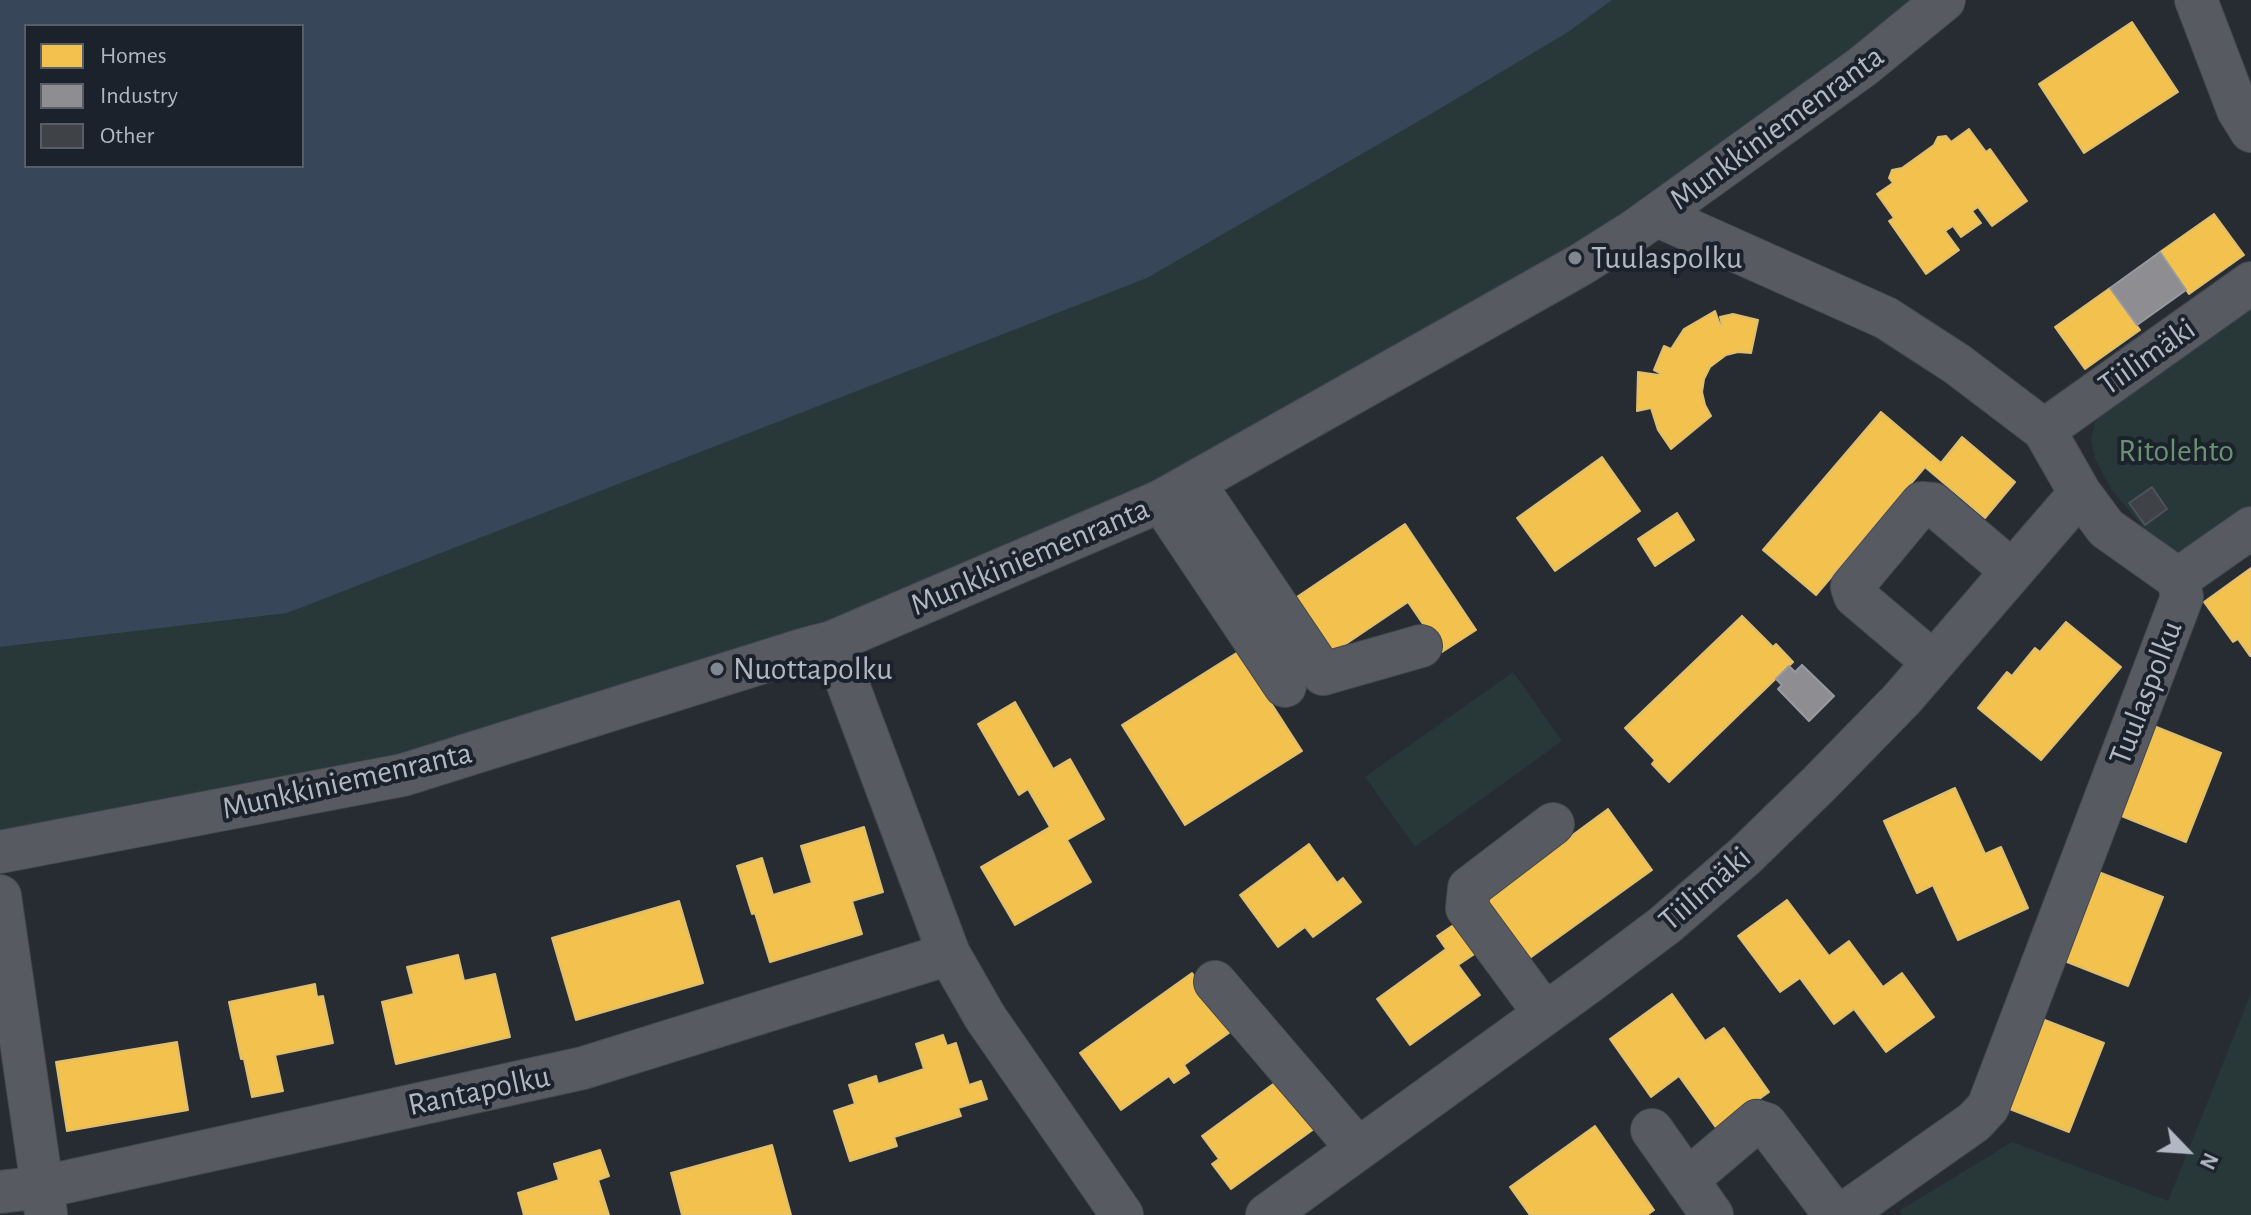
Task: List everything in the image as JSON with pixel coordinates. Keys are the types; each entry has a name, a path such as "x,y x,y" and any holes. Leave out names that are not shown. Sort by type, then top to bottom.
{"street":[{"name":"Munkkiniemenranta","path":"0,852 403,775 832,642 1178,492 1580,265 1658,216 1862,67 1944,0"},
{"path":"2196,0 2238,110 2251,131"},
{"name":"Tuulaspolku","path":"1658,216 1886,318 1957,364 2044,430 2080,493 2106,528 2178,579 2182,597 1988,1107 1974,1122 1842,1215"},
{"name":"Tiilimäki","path":"2044,430 2251,283"},
{"path":"1178,492 1323,674 1421,646"},
{"path":"1178,492 1285,686"},
{"name":"Tiilimäki","path":"1267,1215 1665,925 1745,856 1902,699 2080,493"},
{"path":"1933,662 1855,596 1852,587 1922,503 1933,504 2012,571"},
{"path":"2178,579 2251,528"},
{"path":"832,642 949,954 985,1017 1122,1215"},
{"path":"1545,1014 1467,908 1469,888 1553,824"},
{"path":"0,896 45,1201"},
{"name":"Rantapolku","path":"0,1192 45,1201 583,1068 949,954"},
{"path":"1215,982 1358,1149"},
{"path":"1687,1180 1757,1121 1766,1124 1835,1215"},
{"path":"1652,1130 1712,1215"}],"green space":[{"path":"1274,0 1914,0 1849,55 1647,201 1193,471 833,625 400,758 0,835 0,647 47,642"},
{"name":"Ritolehto","path":"2251,306 2251,511 2182,555 2161,549 2111,489 2095,459 2091,439 2095,422 2103,411"},
{"path":"1513,672 1562,741 1415,847 1365,777"},
{"path":"2251,993 2251,1215 1902,1215 1899,1211 2012,1142 2168,1201"}],"water":[{"path":"0,0 1612,0 1568,32 1436,111 1147,278 287,613 0,647"}],"building: Homes":[{"path":"2132,22 2178,92 2084,153 2039,84"},
{"path":"1969,129 1986,152 1990,149 2027,201 1992,226 1978,207 1972,211 1981,223 1961,237 1953,226 1945,231 1959,250 1926,274 1889,221 1894,218 1877,194 1893,183 1889,178 1892,170 1902,168 1934,145 1938,137 1946,136 1951,142"},
{"path":"2214,214 2244,255 2189,294 2160,252"},
{"path":"2110,288 2140,330 2085,369 2055,327"},
{"path":"1715,311 1720,325 1720,317 1733,314 1758,320 1751,353 1726,355 1710,367 1702,392 1711,416 1671,449 1658,430 1651,408 1637,411 1638,372 1659,375 1654,370 1664,346 1671,349 1684,329"},
{"path":"1881,412 1941,463 1962,437 2015,482 1985,518 1925,467 1816,595 1763,550"},
{"path":"1602,457 1640,511 1555,571 1517,518"},
{"path":"1677,513 1694,540 1655,566 1638,539"},
{"path":"1405,524 1476,630 1442,652 1408,602 1325,658 1288,603"},
{"path":"2251,568 2250,656 2238,639 2233,642 2204,602"},
{"path":"1742,616 1793,662 1669,782 1652,764 1655,760 1625,728"},
{"path":"2066,622 2121,667 2041,760 1978,708 2007,672 2012,676 2035,648 2040,652"},
{"path":"1238,652 1302,751 1185,825 1122,725"},
{"path":"1015,702 1053,769 1070,759 1104,819 1067,840 1091,882 1015,925 981,867 1050,827 1028,789 1019,795 978,724"},
{"path":"2154,726 2221,753 2186,842 2119,815"},
{"path":"1955,788 1985,854 2001,847 2028,908 1958,940 1933,885 1917,893 1884,821"},
{"path":"1608,809 1652,870 1527,960 1484,900"},
{"path":"864,827 883,892 852,901 862,934 770,962 737,866 762,858 773,895 812,883 801,846"},
{"path":"1309,844 1337,883 1343,878 1361,902 1313,937 1305,927 1278,947 1240,895"},
{"path":"2096,871 2163,897 2128,986 2062,960"},
{"path":"1787,900 1829,956 1849,941 1883,987 1902,973 1934,1017 1886,1052 1854,1009 1834,1024 1800,978 1780,992 1738,936"},
{"path":"679,901 703,983 576,1020 552,938"},
{"path":"1455,924 1476,953 1458,965 1480,995 1410,1045 1377,999 1446,949 1437,936"},
{"path":"458,955 464,981 495,974 510,1037 396,1064 382,1002 414,994 407,967"},
{"path":"1192,973 1233,1030 1184,1065 1189,1073 1174,1083 1169,1076 1121,1110 1080,1053"},
{"path":"315,984 317,997 323,996 333,1043 275,1055 283,1091 252,1097 229,1002"},
{"path":"1672,994 1705,1041 1724,1028 1769,1092 1717,1129 1679,1076 1651,1097 1610,1039"},
{"path":"2037,1017 2104,1043 2069,1132 2002,1106"},
{"path":"943,1035 947,1046 956,1043 969,1085 981,1081 987,1099 958,1108 961,1116 894,1137 897,1146 850,1161 834,1111 855,1104 849,1085 876,1076 878,1084 924,1069 916,1044"},
{"path":"177,1042 188,1110 67,1131 56,1062"},
{"path":"1276,1082 1318,1126 1231,1189 1212,1164 1219,1159 1202,1136"},
{"path":"1595,1126 1654,1210 1647,1215 1530,1215 1510,1187"},
{"path":"772,1145 791,1215 682,1215 671,1173"},
{"path":"600,1150 609,1176 598,1180 609,1215 524,1215 518,1193 559,1180 554,1164"}],"building: Industry":[{"path":"2160,252 2186,290 2137,325 2110,288"},
{"path":"1802,665 1834,696 1809,721 1778,689 1782,685 1776,679 1789,666 1795,672"}],"building: Other":[{"path":"2152,487 2167,509 2145,525 2129,503"}],"place":[{"name":"Tuulaspolku","path":"1575,258"},
{"name":"Nuottapolku","path":"717,669"}]}
